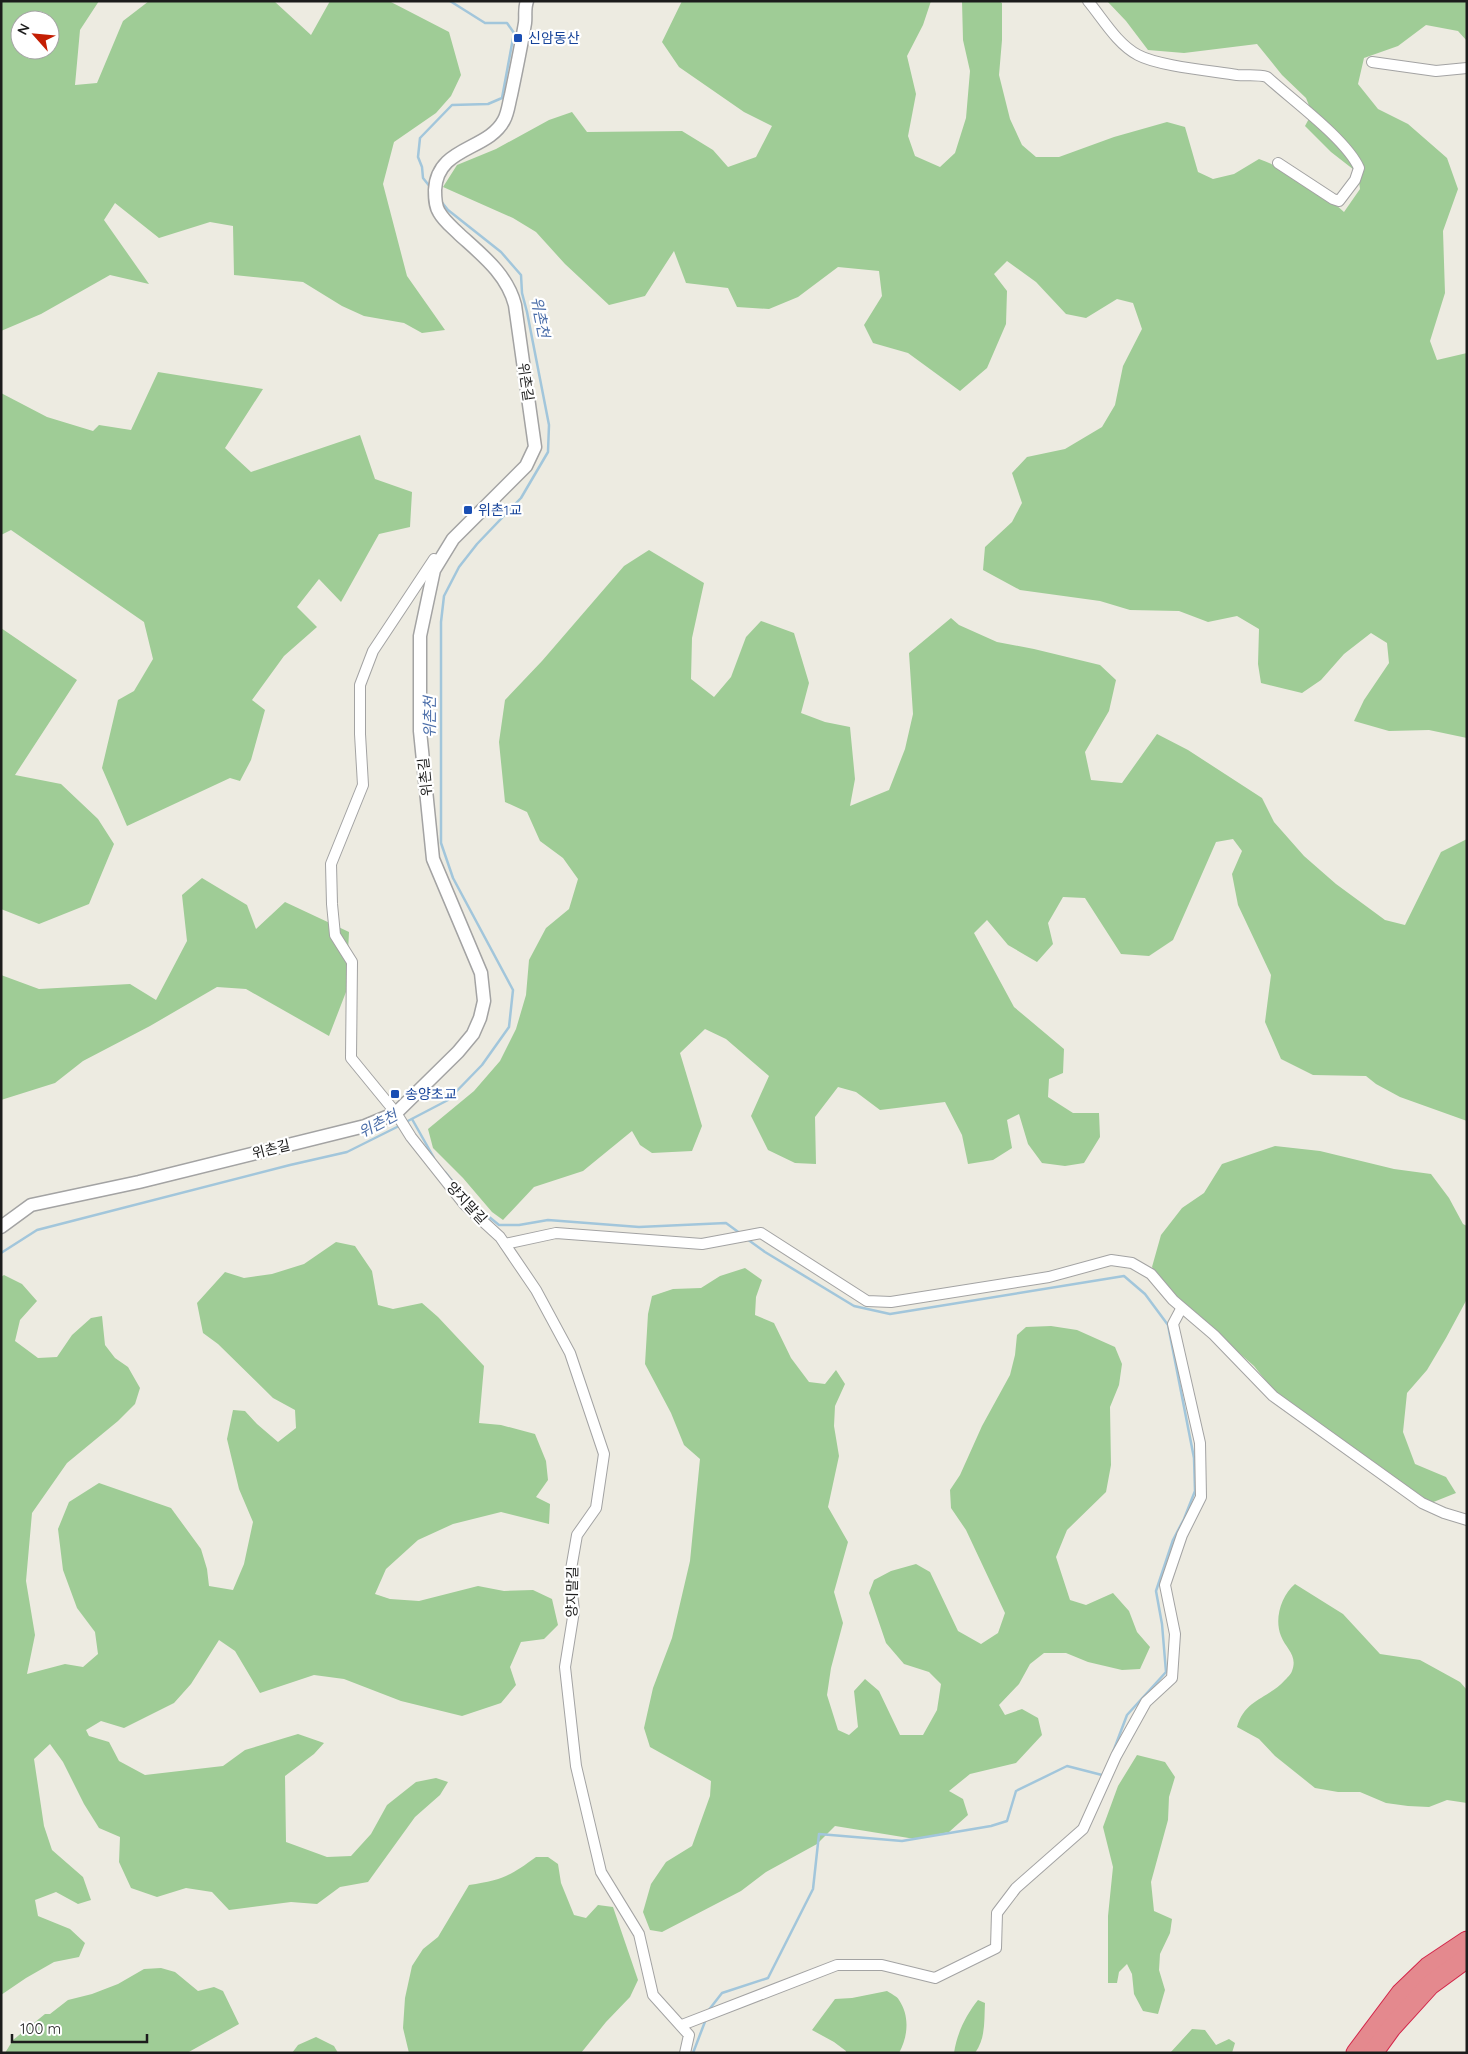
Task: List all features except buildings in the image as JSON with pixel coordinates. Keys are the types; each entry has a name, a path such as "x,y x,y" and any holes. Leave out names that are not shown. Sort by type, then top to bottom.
{"highway":[{"path":"1356,2053 1401,1993 1428,1967 1467,1941"},
{"path":"1373,2053 1391,2028 1430,1985 1467,1958"}],"street":[{"path":"1088,1 1115,36 1138,55 1163,62 1240,75 1258,74 1267,77 1334,136 1351,154 1359,168 1356,180 1339,201 1333,199 1278,162"},
{"name":"위촌길","path":"1,1227 31,1205 139,1182 365,1126 397,1116 458,1052 473,1034 480,1018 484,1001 481,973 434,859 420,731 420,636 434,570 446,550 453,539 526,466 535,447 515,305 511,291 492,265 443,220 437,210 435,184 440,170 460,150 490,136 504,121 520,54 526,17 523,3"},
{"path":"1372,62 1436,71 1467,68"},
{"name":"양지말길","path":"446,550 436,556 373,651 360,685 363,785 331,864 335,935 352,962 351,1058 464,1204 500,1236 536,1290 570,1353 604,1454 596,1508 577,1535 570,1575 574,1611 565,1667 576,1766 601,1872 639,1934 653,1995 682,2025"},
{"path":"505,1244 556,1233 702,1244 762,1233 867,1302 891,1302 1049,1277 1111,1260 1132,1263 1151,1274 1181,1309 1214,1335 1279,1401 1422,1503 1444,1514 1467,1520"},
{"path":"685,2053 689,2035 682,2025 837,1965 882,1965 935,1978 996,1948 997,1913 1016,1888 1083,1829 1116,1756 1146,1702 1172,1678 1175,1634 1165,1585 1182,1535 1201,1497 1200,1443 1173,1324 1181,1309"}],"green space":[{"path":"1,1 99,1 80,30 75,85 97,83 123,21 149,1 274,1 311,35 330,1 389,1 449,32 461,75 451,96 436,113 394,142 383,184 407,276 445,330 422,333 404,323 364,316 342,306 303,282 234,275 233,226 210,222 159,238 115,203 104,220 149,284 110,275 41,314 1,331"},
{"path":"682,1 931,1 923,25 907,56 916,94 908,136 915,156 940,167 955,153 966,118 970,71 963,40 962,1 999,1 1002,3 1002,40 999,75 1010,119 1022,145 1036,157 1059,157 1114,137 1167,122 1185,127 1198,172 1213,179 1234,174 1259,159 1304,181 1344,212 1360,189 1358,173 1331,152 1305,126 1312,113 1306,98 1282,75 1257,44 1184,53 1148,50 1126,21 1107,1 1467,1 1467,41 1458,31 1426,25 1398,46 1364,58 1358,84 1378,109 1408,124 1447,158 1458,189 1443,231 1445,293 1430,341 1437,360 1467,353 1467,738 1429,730 1389,731 1354,721 1364,700 1389,663 1387,643 1371,633 1344,654 1321,680 1302,693 1261,683 1258,664 1259,629 1237,616 1208,622 1179,611 1130,610 1100,601 1020,590 983,570 985,547 1012,522 1022,503 1012,473 1027,457 1065,449 1102,427 1115,405 1123,366 1142,329 1133,303 1117,299 1086,318 1066,314 1036,282 1007,261 994,274 1007,291 1006,324 987,368 960,391 908,353 873,343 864,325 882,296 879,271 838,267 798,297 769,309 737,307 728,288 686,283 674,251 645,296 609,305 565,264 536,232 513,218 443,187 457,165 496,149 549,120 572,112 587,132 682,131 713,150 728,167 756,157 772,126 744,112 679,67 662,42"},
{"path":"158,372 263,389 225,448 251,472 360,435 375,479 412,492 410,527 379,534 341,602 319,579 297,607 317,627 284,656 252,700 265,710 251,760 240,781 230,778 127,826 102,768 118,700 134,691 153,659 144,622 11,530 1,535 1,393 47,417 93,431 99,425 131,430"},
{"path":"649,550 704,583 692,638 691,679 714,697 731,677 746,637 761,621 794,633 809,683 801,713 825,722 850,727 855,779 850,806 889,790 905,749 913,714 909,653 951,618 959,625 997,642 1100,665 1116,680 1109,711 1085,752 1091,780 1122,783 1157,734 1188,750 1262,798 1274,822 1304,856 1336,884 1385,920 1405,925 1441,852 1467,839 1467,1121 1400,1097 1376,1084 1366,1076 1313,1075 1281,1059 1265,1022 1271,975 1238,905 1232,874 1242,851 1233,839 1216,842 1173,940 1149,956 1121,954 1085,898 1063,897 1048,923 1053,944 1037,962 1008,945 987,920 974,933 1014,1007 1064,1049 1063,1073 1049,1079 1048,1097 1073,1113 1099,1113 1100,1137 1084,1163 1065,1166 1042,1163 1028,1144 1019,1114 1007,1120 1012,1148 993,1160 968,1164 962,1135 945,1102 880,1110 856,1092 838,1087 815,1117 816,1164 795,1163 768,1150 751,1116 769,1076 726,1039 705,1029 680,1053 702,1126 692,1151 652,1153 640,1145 632,1131 583,1171 534,1187 503,1220 492,1212 463,1178 433,1148 428,1129 474,1091 500,1061 516,1029 526,995 529,960 546,928 569,909 578,879 563,858 540,841 527,812 505,802 499,742 505,700 542,661 624,566"},
{"path":"1,628 77,680 15,775 61,784 98,819 114,844 89,904 39,924 1,909"},
{"path":"202,878 247,905 256,929 285,902 349,932 346,992 329,1036 246,989 217,987 150,1026 83,1061 55,1083 1,1100 1,975 39,989 130,984 156,1000 187,941 182,895"},
{"path":"1275,1146 1320,1151 1394,1169 1431,1174 1449,1198 1463,1224 1467,1226 1467,1299 1427,1370 1407,1393 1403,1432 1415,1464 1446,1477 1456,1493 1431,1503 1291,1412 1254,1366 1197,1316 1171,1297 1152,1267 1161,1235 1182,1208 1204,1193 1222,1164"},
{"path":"336,1242 355,1246 372,1271 378,1305 393,1309 422,1303 438,1317 484,1366 479,1423 501,1425 535,1434 546,1461 548,1480 536,1497 550,1504 549,1524 501,1512 453,1524 418,1540 386,1569 375,1594 390,1599 419,1601 478,1586 504,1591 533,1590 552,1599 558,1625 544,1639 521,1642 510,1667 516,1685 501,1703 462,1716 401,1701 344,1679 314,1675 260,1693 235,1651 219,1640 191,1684 174,1703 124,1728 101,1721 86,1730 89,1736 109,1742 119,1761 145,1775 223,1766 245,1750 298,1734 324,1743 314,1754 285,1776 286,1842 327,1857 351,1856 371,1834 387,1805 416,1782 436,1778 448,1782 440,1795 415,1817 368,1882 340,1887 317,1904 291,1902 229,1910 212,1892 186,1888 157,1897 131,1888 119,1862 120,1837 99,1828 84,1804 63,1762 50,1744 34,1759 44,1826 52,1850 83,1877 91,1900 78,1904 56,1892 35,1900 38,1916 70,1929 85,1943 79,1957 54,1962 1,1995 1,1277 4,1275 22,1284 37,1301 20,1320 15,1341 38,1358 57,1357 72,1335 91,1318 102,1316 105,1345 115,1358 128,1367 140,1388 135,1404 118,1421 67,1463 32,1513 26,1581 35,1635 27,1674 65,1664 83,1667 98,1654 95,1632 77,1608 63,1570 58,1529 69,1502 99,1483 171,1508 201,1549 207,1569 209,1586 233,1590 244,1564 253,1522 239,1489 227,1439 233,1410 245,1411 278,1442 296,1428 295,1410 273,1398 218,1344 203,1333 197,1303 225,1272 244,1278 272,1274 304,1264"},
{"path":"745,1268 762,1280 756,1297 755,1315 774,1323 791,1358 809,1382 825,1384 836,1370 845,1384 835,1406 834,1426 839,1456 828,1507 848,1542 834,1592 843,1623 831,1668 827,1695 838,1730 849,1735 858,1727 854,1691 865,1679 879,1691 900,1735 923,1735 937,1710 941,1684 929,1672 904,1664 886,1643 869,1593 874,1580 891,1571 916,1564 930,1572 958,1631 981,1644 998,1633 1005,1613 966,1530 951,1508 950,1490 960,1475 982,1426 1010,1375 1017,1335 1026,1327 1051,1326 1077,1330 1115,1347 1122,1364 1119,1385 1110,1407 1111,1465 1106,1492 1067,1530 1056,1557 1070,1600 1086,1605 1113,1593 1129,1611 1137,1632 1150,1647 1140,1669 1122,1670 1088,1662 1066,1653 1044,1653 1030,1664 1019,1684 999,1705 1005,1715 1022,1709 1038,1718 1042,1735 1016,1763 970,1774 949,1791 963,1799 968,1815 949,1832 915,1839 835,1826 817,1844 766,1872 741,1891 662,1932 650,1930 643,1912 651,1884 666,1862 692,1846 710,1796 711,1781 650,1747 644,1728 653,1688 672,1638 690,1561 700,1459 684,1445 671,1413 645,1364 648,1314 652,1296 673,1289 701,1288 720,1276"},
{"path":"1295,1584 1343,1614 1380,1654 1420,1660 1460,1682 1467,1690 1467,1803 1447,1800 1429,1807 1408,1806 1386,1803 1360,1792 1338,1792 1315,1788 1275,1756 1259,1739 1237,1727 1245,1711 1278,1686 1292,1671 1294,1661 1291,1652 1283,1641 1278,1622 1283,1601"},
{"path":"1137,1755 1165,1762 1175,1777 1169,1797 1168,1820 1151,1882 1154,1911 1172,1919 1170,1933 1160,1954 1159,1970 1165,1990 1158,2014 1143,2011 1134,1994 1132,1974 1127,1964 1119,1972 1117,1983 1108,1983 1108,1916 1113,1867 1103,1827 1118,1786"},
{"path":"536,1857 548,1857 558,1864 561,1883 574,1915 586,1918 598,1905 613,1907 638,1980 630,1997 606,2022 581,2053 409,2053 403,2028 405,1998 412,1966 423,1949 438,1937 469,1885 505,1876"},
{"path":"161,1968 175,1972 198,1991 214,1987 223,1991 239,2024 187,2053 5,2053 13,2040 45,2014 50,2014 68,2000 92,1994 118,1984 144,1969"},
{"path":"887,1991 898,1999 905,2013 906,2033 899,2053 846,2053 834,2042 812,2030 835,1999 852,1998"},
{"path":"978,2000 985,2003 984,2029 979,2047 975,2053 954,2053 957,2038"},
{"path":"1192,2029 1205,2030 1216,2045 1229,2039 1235,2043 1232,2053 1170,2053"},
{"path":"316,2037 334,2046 338,2053 292,2053 298,2045"}],"waterway":[{"name":"위촌천","path":"431,188 423,178 422,167 418,157 420,138 452,105 488,104 502,98 514,33 507,23 485,23 450,1"},
{"name":"위촌천","path":"404,1123 448,1100 482,1065 509,1027 513,990 453,878 441,843 441,622 444,596 459,567 477,544 521,498 548,452 549,425 522,293 521,275 501,252 448,210 440,200"},
{"path":"412,1119 434,1158"},
{"name":"위촌천","path":"1,1253 37,1230 347,1152 399,1126"},
{"path":"445,1172 467,1199 499,1225 519,1225 548,1220 639,1227 726,1223 741,1234"},
{"path":"747,1239 854,1306 890,1314 1124,1276 1145,1294 1168,1325 1194,1458 1195,1491 1173,1540 1156,1591 1162,1624 1166,1672 1127,1715 1113,1752"},
{"path":"708,2011 722,1993 768,1978 813,1889 819,1834 902,1841 991,1826 1007,1821 1016,1791 1067,1766 1102,1775"},
{"path":"693,2053 706,2019"}],"place":[{"name":"신암동산","path":"518,38"},
{"name":"위촌1교","path":"468,510"},
{"name":"송양초교","path":"395,1094"}]}
